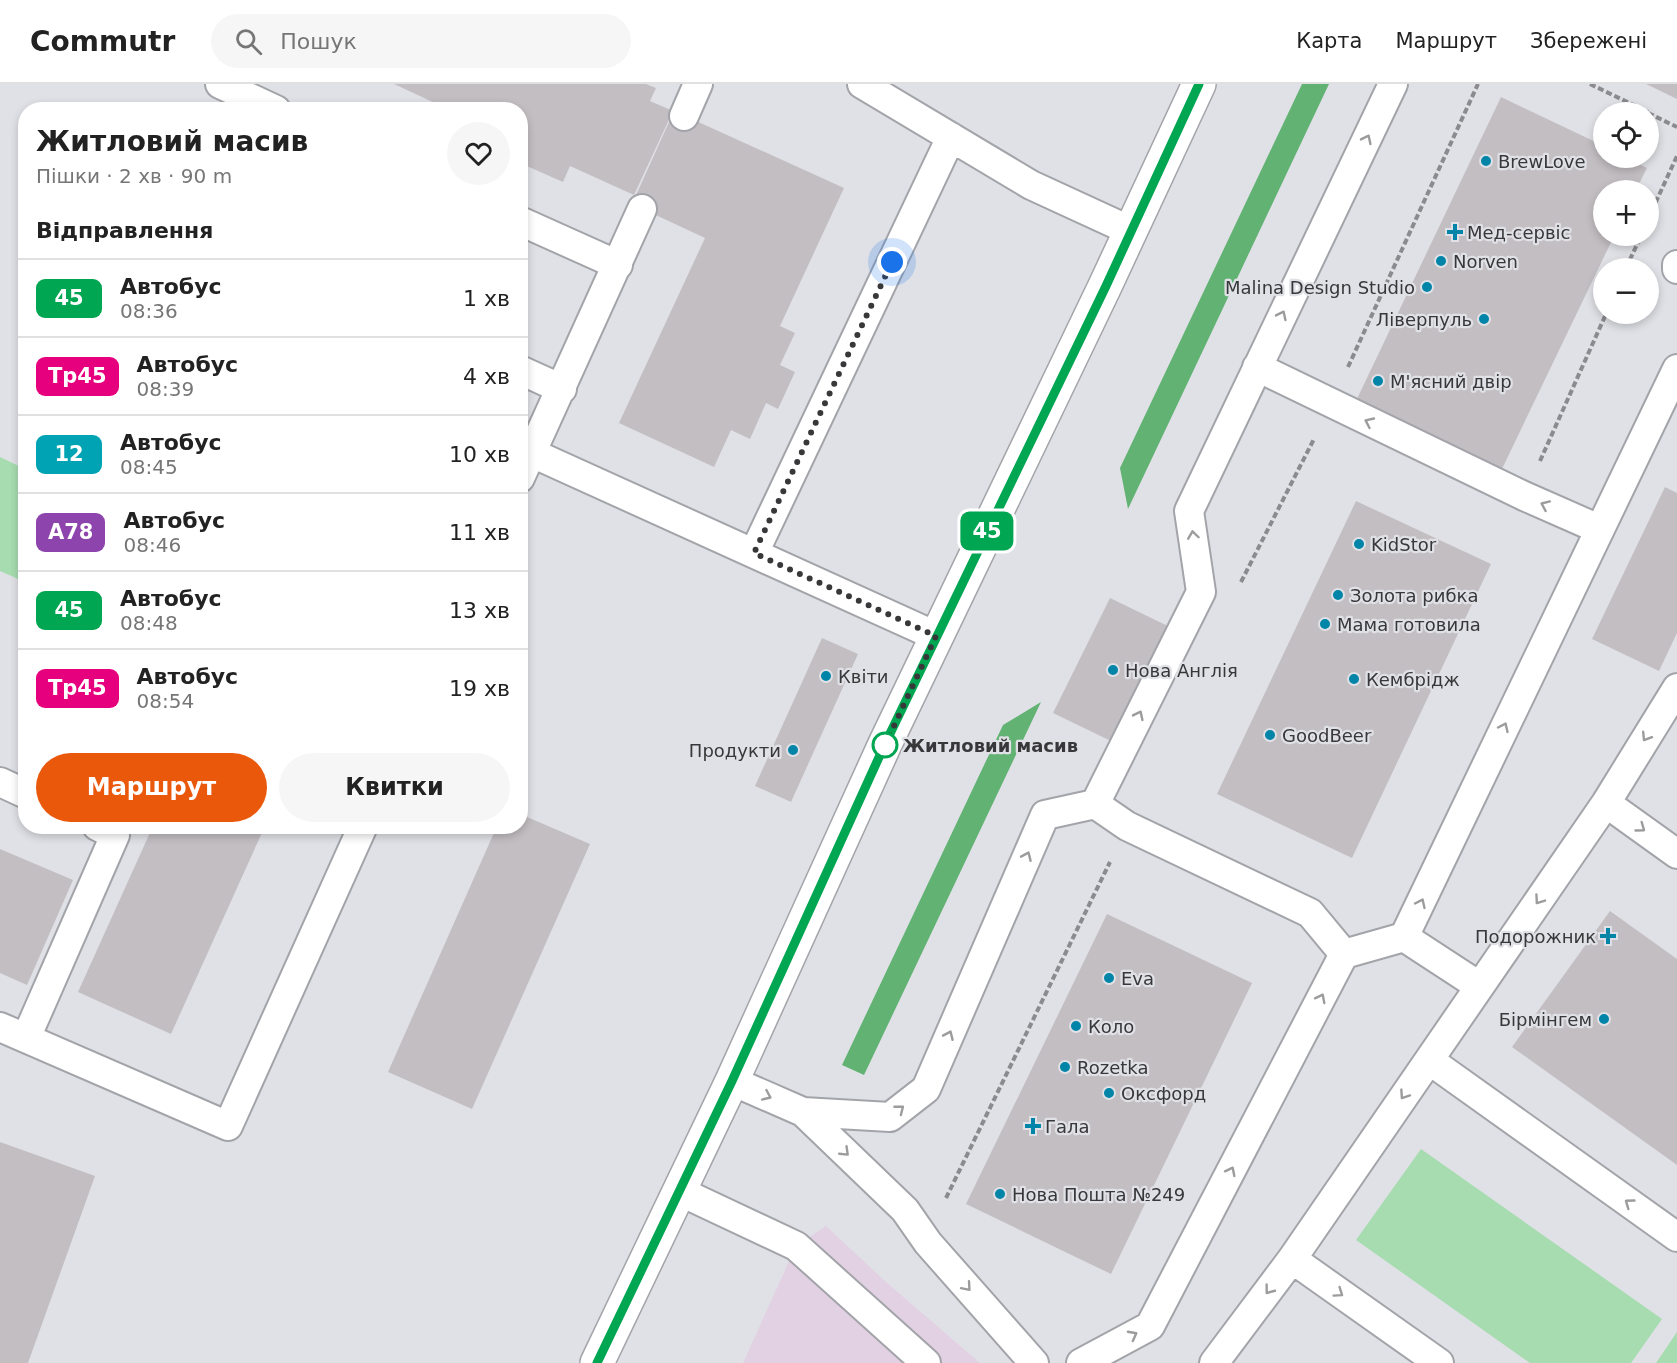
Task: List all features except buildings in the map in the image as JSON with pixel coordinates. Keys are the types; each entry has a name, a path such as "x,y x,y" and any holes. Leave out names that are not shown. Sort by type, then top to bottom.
{"main road":[{"path":"597,1363 732,1081 885,744 1199,84"}],"lane":[{"path":"220,84 259,102"},
{"path":"684,116 698,84"},
{"path":"862,84 1031,185 1131,231"},
{"path":"1095,804 1201,592 1189,511 1393,84"},
{"path":"754,553 951,137"},
{"path":"528,461 642,209"},
{"path":"528,225 618,265"},
{"path":"1257,368 1524,496 1599,529"},
{"path":"1081,1363 1150,1326 1344,954 1404,937 1677,369"},
{"path":"528,373 562,388"},
{"path":"528,466 754,553 936,636"},
{"path":"1214,1363 1292,1259 1429,1060 1605,803 1677,688"},
{"path":"0,782 18,790"},
{"path":"1605,803 1677,854"},
{"path":"803,1112 890,1117 926,1089 1045,815 1095,804 1127,826 1310,913 1344,954"},
{"path":"26,1038 108,834"},
{"path":"0,1027 228,1126 359,834"},
{"path":"1404,937 1479,986"},
{"path":"1429,1060 1677,1237"},
{"path":"732,1081 803,1112 905,1210 928,1243 1034,1363"},
{"path":"679,1191 796,1246 926,1363"},
{"path":"1292,1259 1439,1363"}],"path":[{"path":"1590,84 1627,102"},
{"path":"1659,118 1677,127"},
{"path":"1659,195 1677,156"},
{"path":"1524,496 1601,324"}],"shaded area":[{"path":"826,1226 886,1282 980,1363 743,1363 796,1246"}],"green space":[{"path":"1302,84 1329,84 1128,509 1120,468"},
{"path":"0,457 18,466 18,579 0,571"},
{"path":"1041,702 864,1075 842,1065 1003,725"},
{"path":"1421,1149 1662,1319 1631,1363 1530,1363 1356,1240"},
{"path":"1677,1332 1677,1363 1656,1363"}],"bus line":[{"name":"45","path":"597,1363 732,1081 885,744 1106,286 1199,84"}],"place":[{"name":"BrewLove","path":"1486,161"},
{"name":"Мед-сервіс","path":"1455,232"},
{"name":"Norven","path":"1441,261"},
{"name":"Malina Design Studio","path":"1427,287"},
{"name":"Ліверпуль","path":"1484,319"},
{"name":"М'ясний двір","path":"1378,381"},
{"name":"KidStor","path":"1359,544"},
{"name":"Золота рибка","path":"1338,595"},
{"name":"Мама готовила","path":"1325,624"},
{"name":"Нова Англія","path":"1113,670"},
{"name":"Квіти","path":"826,676"},
{"name":"Кембрідж","path":"1354,679"},
{"name":"GoodBeer","path":"1270,735"},
{"name":"Житловий масив","path":"885,745"},
{"name":"Продукти","path":"793,750"},
{"name":"Подорожник","path":"1608,936"},
{"name":"Eva","path":"1109,978"},
{"name":"Бірмінгем","path":"1604,1019"},
{"name":"Коло","path":"1076,1026"},
{"name":"Rozetka","path":"1065,1067"},
{"name":"Оксфорд","path":"1109,1093"},
{"name":"Гала","path":"1033,1126"},
{"name":"Нова Пошта №249","path":"1000,1194"}],"route":[{"path":"885,745 936,636 754,553 892,262"}]}
